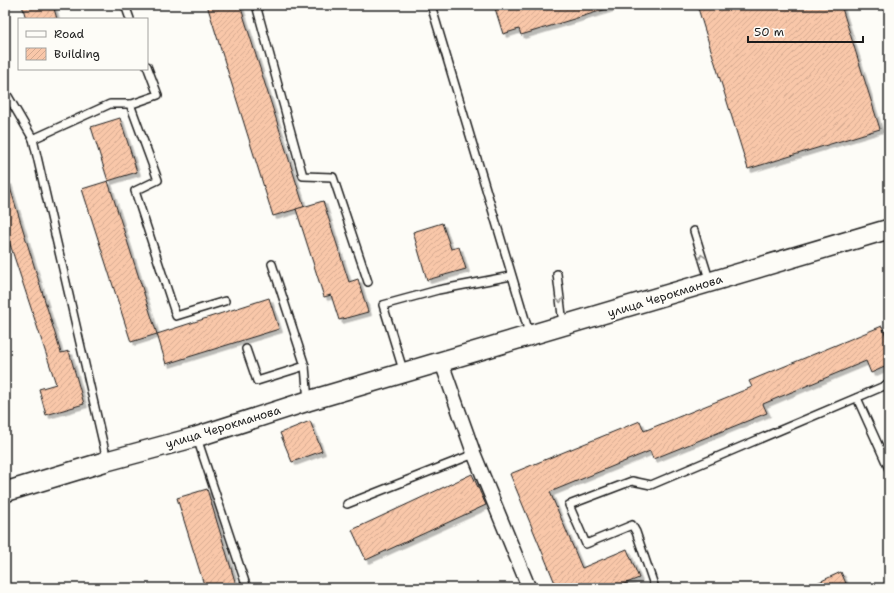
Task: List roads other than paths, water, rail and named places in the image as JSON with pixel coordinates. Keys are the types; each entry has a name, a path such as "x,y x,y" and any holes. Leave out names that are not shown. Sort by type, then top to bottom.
{"street":[{"name":"улица Черокманова","path":"5,492 107,461 196,437 308,401 441,361 889,230"},
{"path":"441,361 474,454 529,588"}],"lane":[{"path":"125,5 130,18"},
{"path":"256,5 303,176 333,177 368,282"},
{"path":"431,5 530,336"},
{"path":"33,139 110,104 130,104 158,95 148,69"},
{"path":"5,91 33,139 107,461"},
{"path":"130,104 158,180 135,191 176,316 225,301"},
{"path":"694,231 710,282"},
{"path":"272,264 304,366 308,401"},
{"path":"557,274 563,326"},
{"path":"404,373 383,305 438,290 511,276"},
{"path":"246,349 257,381 304,366"},
{"path":"655,588 636,532 632,525 586,544 569,505 632,481 651,485 889,384"},
{"path":"858,398 889,469"},
{"path":"196,437 246,588"},
{"path":"347,504 474,454"}]}
